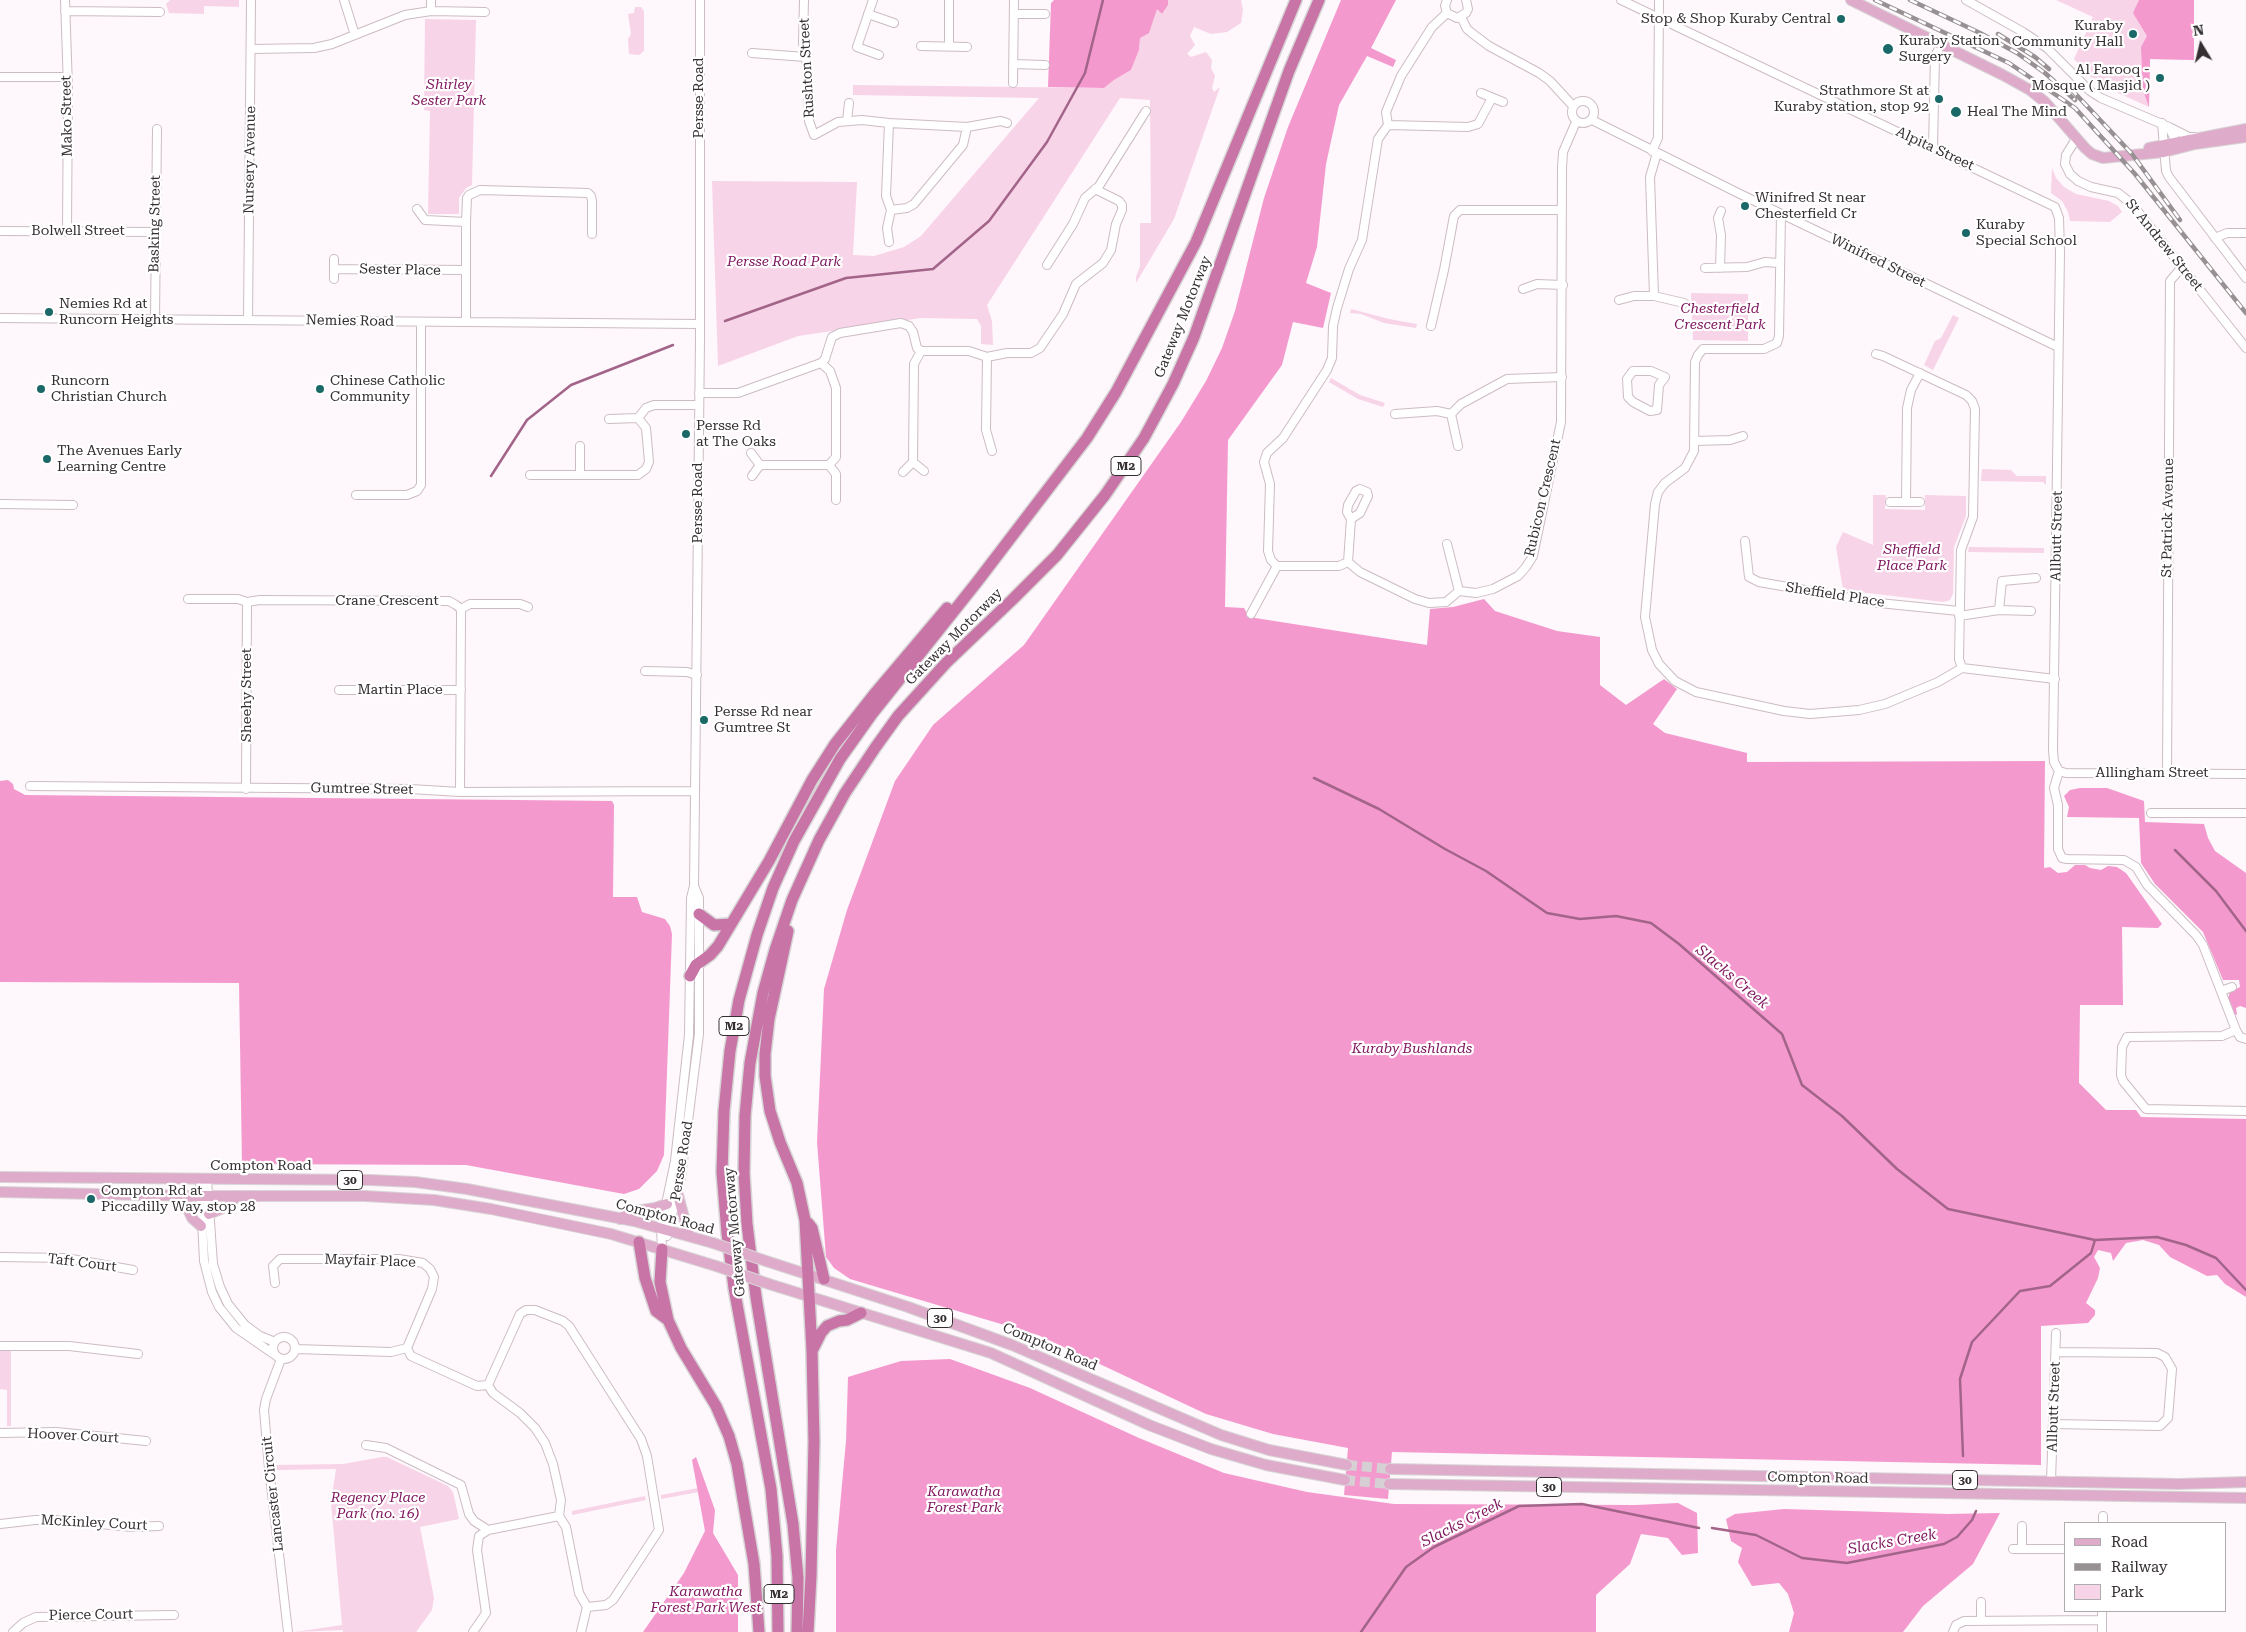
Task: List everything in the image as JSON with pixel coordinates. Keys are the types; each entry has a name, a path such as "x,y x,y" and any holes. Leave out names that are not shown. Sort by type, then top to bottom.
{"highway":[{"name":"Gateway Motorway","path":"778,1632 777,1556 771,1489 734,1288 724,1200 724,1111 730,1051 739,1000 754,942 773,888 794,841 824,785 861,728 1087,438 1116,392 1196,242 1296,0"},
{"name":"Gateway Motorway","path":"798,1632 798,1578 794,1524 756,1297 747,1224 744,1157 747,1091 755,1031 769,971 792,900 819,840 845,793 898,716 946,663 1057,555 1105,496 1144,438 1173,384 1194,337 1289,71 1319,0"},
{"path":"690,976 700,962 714,952 769,861 812,780 835,744 876,692 970,581 990,564"},
{"path":"792,900 793,915 769,1019 765,1054 765,1076 772,1118 797,1183 805,1220 812,1350 814,1495 808,1632"},
{"path":"699,914 714,925 731,924"},
{"path":"805,1220 812,1228 824,1279"},
{"path":"639,1242 649,1294 656,1311 668,1320"},
{"path":"662,1249 660,1282 668,1320 681,1348 709,1394 734,1451 754,1564 758,1632"},
{"path":"812,1350 827,1326 838,1321 847,1320 860,1313"}],"main road":[{"path":"1851,0 2030,90 2045,102 2076,139 2092,154 2103,158 2246,138"},
{"path":"2164,148 2176,142 2246,129"},
{"name":"Compton Road","path":"0,1177 415,1182 620,1219 666,1229 713,1243 908,1307 1035,1353 1221,1435 1278,1452 1347,1466"},
{"name":"Compton Road","path":"0,1192 182,1196 365,1196 434,1200 490,1209 639,1242 860,1313 952,1340 1006,1358 1149,1425 1211,1450 1266,1466 1345,1480"},
{"path":"678,1195 689,1236"},
{"path":"182,1196 192,1218 201,1226"},
{"path":"209,1214 230,1205 236,1196"},
{"path":"620,1219 630,1212 667,1204"},
{"name":"Compton Road","path":"1390,1469 2196,1484 2246,1482"},
{"name":"Compton Road","path":"1389,1484 2246,1498"}],"street":[{"name":"Mako Street","path":"65,0 66,77 68,87 67,231"},
{"name":"Nursery Avenue","path":"248,320 251,0"},
{"path":"344,0 355,35"},
{"path":"431,0 431,12"},
{"name":"Persse Road","path":"666,1229 667,1204 675,1161 689,1035 691,898 694,886 700,324 700,0"},
{"name":"Rushton Street","path":"804,0 803,43 808,70 809,121 814,135 831,124 847,120"},
{"path":"873,0 857,47 878,55"},
{"path":"949,0 949,46"},
{"path":"1013,83 1014,0"},
{"path":"1447,0 1445,6 1447,13 1454,17 1461,16 1468,9 1466,0"},
{"name":"Alpita Street","path":"1621,0 2052,204 2057,211"},
{"path":"1654,296 1650,177 1658,138 1660,0"},
{"path":"1966,0 2023,32 2047,48 2090,91 2101,98 2162,123 2189,137 2200,137"},
{"path":"65,11 160,12"},
{"path":"251,49 314,48 332,44 405,15 431,12 485,12"},
{"path":"1351,519 1348,562 1340,566 1277,566 1271,560 1268,551 1270,484 1264,462 1267,453 1283,438 1313,393 1332,358 1333,326 1349,269 1362,240 1378,139 1388,125 1386,112 1400,76 1432,26 1447,13"},
{"path":"868,14 894,22"},
{"path":"1014,14 1045,14"},
{"path":"1461,16 1467,29 1473,34 1489,46 1539,73 1573,106"},
{"path":"1933,148 1935,56 1941,45"},
{"path":"921,46 967,47"},
{"path":"752,53 806,57"},
{"path":"1013,64 1045,65"},
{"path":"0,77 66,77"},
{"path":"1481,93 1503,102"},
{"path":"1388,125 1468,128 1478,124 1492,98"},
{"path":"1582,101 1590,103 1594,110 1592,120 1585,124 1576,122 1572,114 1573,106 1582,101"},
{"path":"849,103 847,120 874,120 889,123 967,127 1001,121 1007,123"},
{"path":"1047,266 1073,224 1085,198 1095,189 1146,111"},
{"name":"Winifred Street","path":"1592,120 1781,214 2058,347"},
{"name":"Rubicon Crescent","path":"1348,562 1360,572 1429,603 1446,602 1459,591 1476,593 1506,583 1518,576 1533,556 1561,422 1563,152 1576,122"},
{"path":"889,123 886,196 891,210 887,228 889,242"},
{"path":"2162,123 2166,171 2169,177 2246,278"},
{"path":"891,210 907,208 914,204 963,145 967,127"},
{"path":"2170,128 2176,142"},
{"name":"Basking Street","path":"154,320 157,129"},
{"name":"St Andrew Street","path":"2076,139 2066,155 2065,164 2070,174 2078,181 2091,187 2125,196 2246,348"},
{"path":"699,393 738,393 821,363 825,359 832,337 840,333 901,323 909,326 914,332 917,348 921,351 969,351 987,357 1007,353 1031,353 1040,348 1063,314 1076,284 1107,257 1113,244 1116,224 1122,210 1119,201 1095,189"},
{"path":"466,322 467,198 473,192 480,190 581,192 591,196 592,234"},
{"path":"417,209 425,220 466,222"},
{"path":"1430,326 1444,270 1454,216 1460,210 1562,210"},
{"path":"1720,268 1721,235 1718,218 1721,211"},
{"name":"Allbutt Street","path":"2057,211 2060,252 2054,762 2059,771 2054,788 2058,805 2058,849 2062,858 2124,860 2136,867 2147,885 2196,935 2203,945 2221,991"},
{"path":"1781,214 1779,336 1777,343 1764,349 1702,349 1695,362 1695,441 1691,461 1665,483 1658,492 1650,540 1645,617 1652,650 1666,673 1690,689 1708,696 1784,711 1810,714 1860,710 1885,704 1938,682 1962,668 2055,679"},
{"name":"Bolwell Street","path":"0,231 155,232"},
{"path":"2215,238 2227,233 2246,233"},
{"path":"334,259 334,279"},
{"path":"1705,268 1747,267 1765,262 1780,263"},
{"name":"St Patrick Avenue","path":"2167,773 2170,281 2182,267"},
{"name":"Sester Place","path":"334,269 466,270"},
{"path":"1523,288 1536,284 1563,284"},
{"path":"1619,300 1634,296 1654,296 1684,303"},
{"name":"Nemies Road","path":"0,318 700,324"},
{"path":"356,495 407,495 417,492 421,485 421,322"},
{"path":"902,472 913,462 914,364 921,351"},
{"path":"1876,354 1966,395 1975,409 1973,517 1961,550 1959,660 1962,668"},
{"path":"987,357 986,430 992,451"},
{"path":"760,465 829,464 836,457 836,388 830,371 821,363"},
{"path":"1637,370 1651,371 1665,377 1660,385 1657,410 1654,411 1633,402 1628,397 1629,375 1637,370"},
{"path":"1906,502 1907,408 1911,390 1920,373"},
{"path":"1451,414 1461,404 1507,380 1562,377"},
{"path":"609,419 638,418 646,408 654,405 698,405"},
{"path":"1395,414 1437,411 1451,414"},
{"path":"1451,414 1458,446"},
{"path":"530,474 638,475 646,470 649,462 646,428 638,418"},
{"path":"1695,441 1730,440 1743,436"},
{"path":"580,446 580,475"},
{"path":"751,454 760,465"},
{"path":"913,462 924,471"},
{"path":"829,464 836,474 836,500"},
{"path":"752,476 760,465"},
{"path":"1890,502 1920,502"},
{"path":"0,504 73,505"},
{"name":"Sheffield Place","path":"1745,541 1749,577 1759,582 1879,603 1959,613"},
{"path":"1447,544 1459,591"},
{"path":"1251,614 1277,566"},
{"path":"1999,610 2002,581 2036,578"},
{"name":"Crane Crescent","path":"188,600 238,599 247,602 260,600 449,601 461,609"},
{"name":"Sheehy Street","path":"246,788 247,602"},
{"path":"460,792 461,609 470,604 520,604 528,607"},
{"path":"1959,613 1999,610 2031,611"},
{"path":"645,671 688,672 697,675"},
{"name":"Martin Place","path":"340,690 461,690"},
{"name":"Allingham Street","path":"2059,771 2066,773 2246,774"},
{"name":"Gumtree Street","path":"30,786 460,792 695,791"},
{"path":"2151,813 2246,814"},
{"name":"Persse Road","path":"662,1249 666,1229 678,1195 699,1034 699,898 694,886"},
{"path":"2232,987 2221,991 2236,1030 2240,1037 2246,1039"},
{"path":"2236,1030 2222,1036 2127,1037 2122,1047 2121,1075 2123,1081 2146,1109 2246,1111"},
{"path":"204,1180 201,1226 207,1277 220,1307 242,1333 278,1357 290,1358 295,1350 294,1344 289,1339 282,1338 275,1342 273,1348 278,1357"},
{"path":"204,1196 209,1214 213,1264 218,1282 228,1304 239,1319 252,1331 275,1342"},
{"name":"Taft Court","path":"0,1257 66,1258 133,1270"},
{"name":"Mayfair Place","path":"274,1283 273,1266 280,1259 399,1259 423,1263 430,1269 434,1277 432,1289 407,1348"},
{"path":"488,1385 520,1314 526,1310 535,1310 563,1321 569,1326 641,1439 647,1456 659,1530 613,1600 606,1605 587,1607"},
{"name":"Allbutt Street","path":"2051,1481 2056,1333"},
{"path":"0,1346 69,1346 138,1354"},
{"path":"295,1350 391,1352 407,1348 411,1356 477,1386 488,1385"},
{"path":"2053,1424 2160,1426 2168,1418 2172,1369 2165,1357 2157,1353 2056,1352"},
{"name":"Lancaster Circuit","path":"278,1357 264,1410 288,1632"},
{"path":"488,1385 493,1393 520,1413 535,1428 545,1443 553,1464 561,1500 559,1516 566,1527 580,1593 587,1607 580,1632"},
{"name":"Hoover Court","path":"0,1433 56,1432 146,1441"},
{"path":"366,1445 386,1448 461,1485 469,1514 474,1521 488,1530"},
{"path":"473,1632 486,1613 477,1550 479,1536 488,1530 559,1516"},
{"name":"McKinley Court","path":"0,1524 50,1520 132,1527 159,1526"},
{"path":"2022,1526 2022,1550"},
{"path":"2013,1550 2064,1549"},
{"path":"1981,1602 1981,1621"},
{"path":"2102,1612 2102,1632"},
{"name":"Pierce Court","path":"13,1632 36,1617 174,1614"},
{"path":"1953,1632 1956,1625 1964,1621 2102,1620"}],"green space":[{"path":"170,0 239,0 239,7 204,6 204,14 169,13 166,4"},
{"path":"1054,0 1168,0 1168,5 1162,14 1157,9 1149,33 1140,38 1139,50 1131,70 1104,88 1048,87 1051,3"},
{"name":"Persse Road Park","path":"1168,0 1241,0 1243,10 1241,23 1227,32 1211,34 1194,27 1190,36 1195,45 1187,54 1191,57 1206,52 1212,60 1211,68 1215,76 1212,88 1214,92 1220,87 1174,219 1136,283 1140,266 1140,223 1151,223 1150,100 1120,98 987,305 992,321 993,345 981,344 981,326 977,319 921,318 798,336 718,366 712,181 857,182 853,255 874,256 904,247 921,236 1039,98 853,95 853,85 1104,88 1131,70 1139,50 1140,38 1157,8 1162,14 1168,5"},
{"name":"Kuraby Bushlands","path":"1341,0 1396,0 1371,48 1396,60 1393,67 1367,56 1339,105 1326,164 1317,247 1306,283 1331,293 1323,328 1293,322 1282,365 1228,440 1225,607 1244,608 1249,617 1427,645 1430,609 1453,607 1484,599 1495,611 1557,631 1600,637 1600,685 1626,705 1664,679 1677,689 1653,724 1665,733 1747,753 1747,762 2045,761 2044,868 2050,867 2058,873 2067,872 2075,865 2085,865 2101,870 2108,866 2117,867 2126,873 2162,924 2158,928 2122,927 2123,1005 2080,1005 2079,1083 2106,1110 2136,1110 2141,1117 2246,1119 2246,1297 2225,1284 2217,1275 2207,1276 2170,1257 2159,1245 2143,1240 2126,1243 2113,1261 2111,1253 2098,1250 2094,1257 2100,1268 2098,1278 2086,1303 2095,1310 2095,1315 2088,1323 2041,1326 2041,1465 1392,1452 1388,1499 1344,1495 1348,1448 1273,1434 1206,1414 1038,1335 850,1279 834,1268 826,1257 817,1142 824,989 847,910 895,781 933,725 1024,645 1181,422 1206,381 1222,348 1235,311 1264,198 1288,127"},
{"path":"2056,0 2194,0 2194,60 2150,59 2149,107 2096,83 2074,59 2093,17"},
{"path":"2139,0 2194,0 2194,60 2150,59 2149,107 2143,90 2141,47 2147,36 2133,13"},
{"path":"635,7 641,7 644,11 644,51 639,55 629,54 628,39 631,34 628,14 634,13"},
{"name":"Shirley Sester Park","path":"425,19 476,20 472,185 466,188 459,198 459,214 428,214 430,111 424,110"},
{"path":"2052,168 2056,178 2064,187 2076,194 2109,201 2118,206 2122,212 2110,222 2070,221 2062,201 2051,193"},
{"name":"Chesterfield Crescent Park","path":"1691,293 1748,294 1748,341 1693,340"},
{"path":"1351,309 1417,324 1416,328 1384,323 1361,314 1350,313"},
{"path":"1953,315 1959,318 1933,370 1924,365 1935,341 1941,338"},
{"path":"1331,378 1360,395 1385,403 1383,407 1358,399 1329,382"},
{"path":"1982,469 2011,470 2017,476 2046,476 2046,485 2043,482 1981,481"},
{"name":"Sheffield Place Park","path":"1873,495 1886,495 1885,509 1925,510 1925,495 1966,496 1966,516 1954,547 1953,594 1950,600 1943,602 1843,590 1836,547 1843,532 1873,545"},
{"path":"1969,547 2044,548 2044,553 1968,552"},
{"path":"8,780 13,784 14,789 25,795 612,801 614,805 613,897 637,897 642,912 665,919 670,926 672,934 664,1155 657,1171 639,1189 624,1194 466,1165 242,1164 239,983 0,982 0,781"},
{"path":"2107,788 2144,801 2145,822 2204,824 2208,838 2215,851 2246,873 2246,1008 2240,1006 2236,1008 2237,1015 2234,1014 2228,998 2230,992 2240,987 2239,980 2223,980 2203,932 2155,884 2141,863 2139,818 2067,817 2069,807 2064,796 2070,790"},
{"path":"0,1348 11,1349 11,1426 7,1426 7,1390 0,1389"},
{"name":"Karawatha Forest Park","path":"950,1359 1030,1388 1139,1438 1224,1473 1307,1492 1394,1504 1636,1505 1678,1503 1697,1513 1698,1553 1682,1555 1668,1538 1641,1534 1630,1564 1596,1595 1596,1632 836,1632 836,1550 846,1441 848,1377 901,1361"},
{"name":"Regency Place Park (no. 16)","path":"387,1457 448,1486 453,1492 459,1519 420,1527 434,1598 432,1610 416,1632 343,1632 343,1630 295,1632 342,1625 331,1502 336,1469 277,1470 276,1465 343,1464"},
{"name":"Karawatha Forest Park West","path":"696,1457 715,1510 713,1533 738,1575 738,1632 643,1632 684,1573 705,1531 692,1460"},
{"path":"698,1488 699,1492 661,1499 661,1495"},
{"path":"645,1496 646,1500 572,1515 572,1511"},
{"path":"1784,1509 1948,1514 2000,1513 1973,1564 1923,1606 1903,1632 1789,1632 1794,1613 1788,1594 1779,1583 1752,1586 1738,1562 1742,1548 1731,1541 1726,1519 1735,1514"}],"waterway":[{"path":"725,321 846,278 933,269 989,221 1047,142 1085,73 1103,0"},
{"path":"491,476 527,420 571,385 673,345"},
{"name":"Slacks Creek","path":"1314,778 1379,809 1445,849 1486,871 1547,913 1580,919 1616,916 1651,923 1679,944 1782,1034 1802,1085 1842,1116 1897,1169 1948,1209 2095,1240"},
{"path":"2175,850 2216,891 2246,931"},
{"name":"Slacks Creek","path":"1963,1456 1960,1379 1972,1342 2020,1291 2050,1286 2091,1253 2095,1240 2157,1237 2186,1245 2216,1258 2246,1290"},
{"name":"Slacks Creek","path":"1361,1632 1406,1567 1434,1547 1519,1506 1582,1504 1699,1528"},
{"name":"Slacks Creek","path":"1712,1528 1756,1535 1802,1558 1847,1563 1944,1544 1957,1537 1972,1520 1976,1511"}],"tunnel":[{"path":"1347,1465 1390,1469"},
{"path":"1345,1480 1389,1484"}],"railway":[{"path":"1875,0 2009,63 2075,108 2135,174 2246,313"},
{"path":"1910,0 2017,53 2045,73 2075,100"},
{"path":"1998,34 2035,57 2049,69"},
{"path":"2071,89 2132,154 2180,220"}],"place":[{"name":"Stop & Shop Kuraby Central","path":"1841,19"},
{"name":"Kuraby Community Hall","path":"2133,34"},
{"name":"Kuraby Station Surgery","path":"1888,49"},
{"name":"Al Farooq - Mosque ( Masjid )","path":"2160,78"},
{"name":"Strathmore St at Kuraby station, stop 92","path":"1939,99"},
{"name":"Heal The Mind","path":"1956,112"},
{"name":"Winifred St near Chesterfield Cr","path":"1745,206"},
{"name":"Kuraby Special School","path":"1966,233"},
{"name":"Nemies Rd at Runcorn Heights","path":"49,312"},
{"name":"Runcorn Christian Church","path":"41,389"},
{"name":"Chinese Catholic Community","path":"320,389"},
{"name":"Persse Rd at The Oaks","path":"686,434"},
{"name":"The Avenues Early Learning Centre","path":"47,459"},
{"name":"Persse Rd near Gumtree St","path":"704,720"},
{"name":"Compton Rd at Piccadilly Way, stop 28","path":"91,1199"}]}
